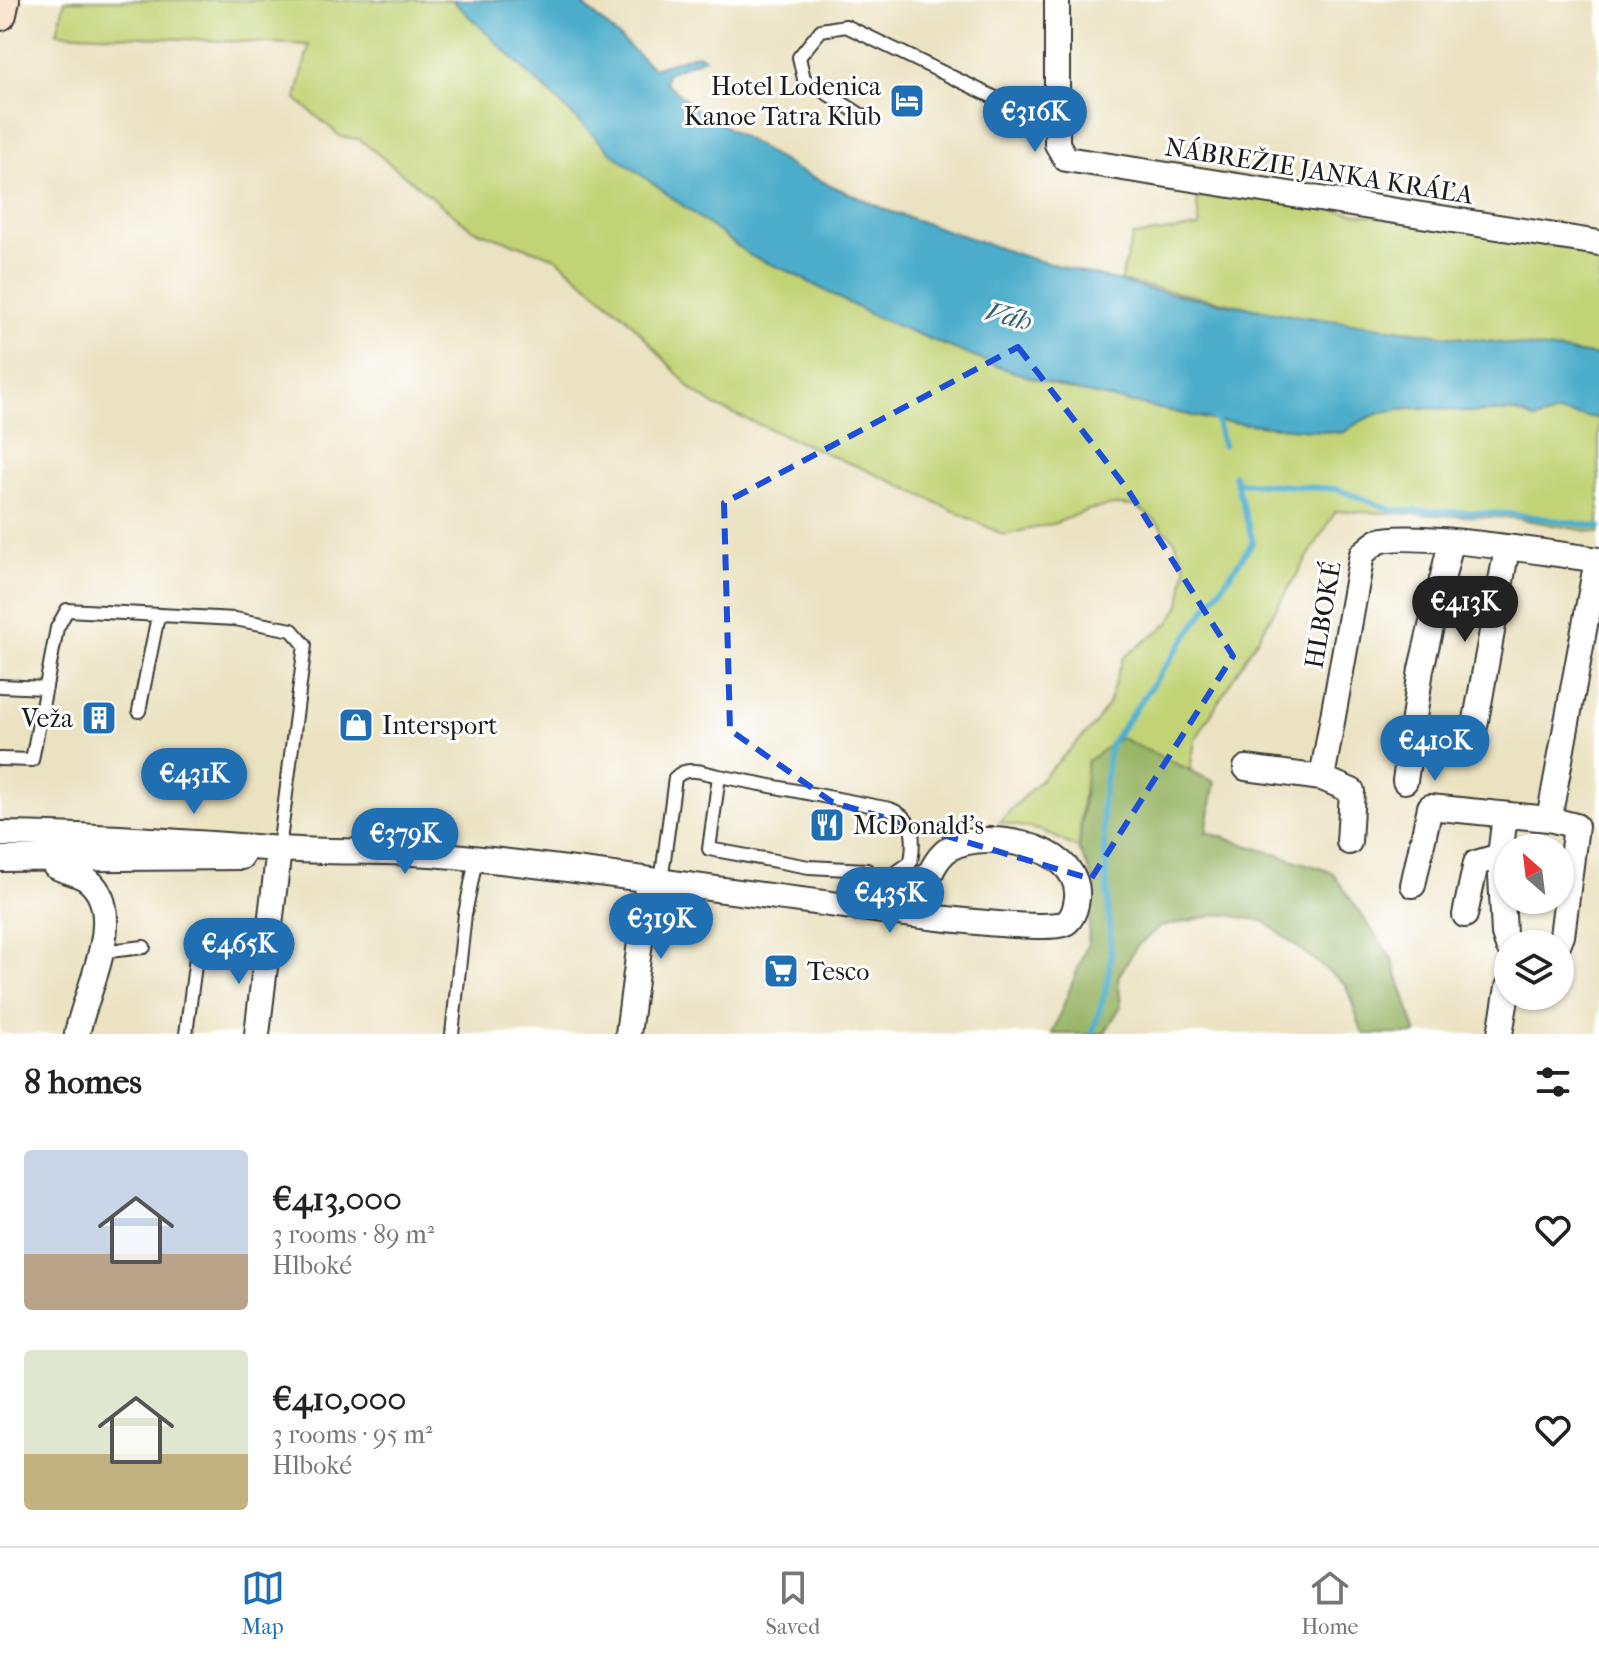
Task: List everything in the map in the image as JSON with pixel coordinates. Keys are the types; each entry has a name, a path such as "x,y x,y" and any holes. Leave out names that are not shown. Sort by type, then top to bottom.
{"main road":[{"path":"0,14 3,0"}],"street":[{"path":"1056,127 1057,0"},
{"name":"NÁBREŽIE JANKA KRÁĽA","path":"1056,127 1057,144 1066,159 1599,243"},
{"name":"HLBOKÉ","path":"1322,778 1362,554 1378,541 1451,542 1598,560 1549,819"},
{"path":"1405,781 1421,669 1451,542"},
{"path":"1471,748 1507,548"},
{"path":"1246,768 1322,778 1352,791 1349,842"},
{"path":"1413,885 1430,807 1549,819 1576,826 1563,930"},
{"path":"1503,834 1505,815"},
{"path":"0,834 119,836 279,849 398,852 654,882 868,900 919,914 1057,927 1071,918 1076,907 1075,876 1064,861 1043,850 1008,843 960,843 937,861 929,875 919,914"},
{"path":"0,859 241,857 279,849"},
{"path":"257,1034 279,849"},
{"path":"1465,915 1476,863 1494,858"},
{"path":"42,860 84,877 101,895 107,916 77,1034"},
{"path":"628,1034 654,882"},
{"path":"1500,1034 1504,1010"}],"lane":[{"path":"866,118 804,79 799,57 821,30 846,26 1056,127"},
{"path":"0,759 32,760 59,618 67,610 245,620 292,630 303,639 302,678 279,849"},
{"path":"139,711 158,616"},
{"path":"0,686 46,688"},
{"path":"654,882 675,778 687,770 890,809 904,817 914,837 911,862 868,900"},
{"path":"719,776 709,849 809,867 867,870 868,900"},
{"path":"452,1034 465,914 476,859"},
{"path":"186,1034 198,942 268,943"},
{"path":"100,952 144,947"}],"highlighted area":[{"path":"1018,347 1128,490 1233,656 1091,879 832,802 730,730 724,503"}],"green space":[{"path":"65,0 452,0 613,154 751,256 790,272 873,316 999,367 1067,389 1217,421 1343,433 1376,415 1411,408 1512,412 1535,420 1558,413 1599,418 1599,533 1514,518 1336,511 1195,740 1190,770 1121,738 1082,799 1079,849 1043,831 999,822 1095,724 1108,704 1123,658 1169,623 1180,605 1186,567 1175,541 1155,520 1135,506 1114,505 1004,535 894,482 715,406 691,389 626,317 556,258 472,229 359,139 341,137 296,99 309,45 57,33"},
{"path":"1200,188 1599,253 1599,356 1284,314 1120,281 1133,236 1200,227 1197,205"},
{"path":"1121,738 1215,782 1206,832 1332,872 1392,959 1417,1034 1363,1034 1346,985 1264,921 1221,914 1160,927 1137,946 1118,977 1121,1006 1104,1034 1052,1034 1088,943 1093,878 1079,849 1087,761"}],"water":[{"name":"Váh","path":"452,0 578,0 653,68 697,54 705,58 667,73 665,82 696,109 797,170 886,210 1029,258 1151,290 1284,314 1599,356 1599,418 1558,413 1535,420 1509,411 1479,413 1418,408 1373,416 1343,433 1217,421 1067,389 999,367 873,316 790,272 751,256 613,154"}],"waterway":[{"path":"1211,416 1217,421 1223,445"},
{"path":"1092,1034 1107,986 1111,954 1102,805 1110,745 1253,542 1234,475"},
{"path":"1236,482 1337,489 1392,510 1514,514 1599,527"}],"place":[{"name":"Hotel Lodenica Kanoe Tatra Klub","path":"907,101"},
{"name":"Veža","path":"99,718"},
{"name":"Intersport","path":"356,725"},
{"name":"McDonald's","path":"827,825"},
{"name":"Tesco","path":"781,971"}]}
